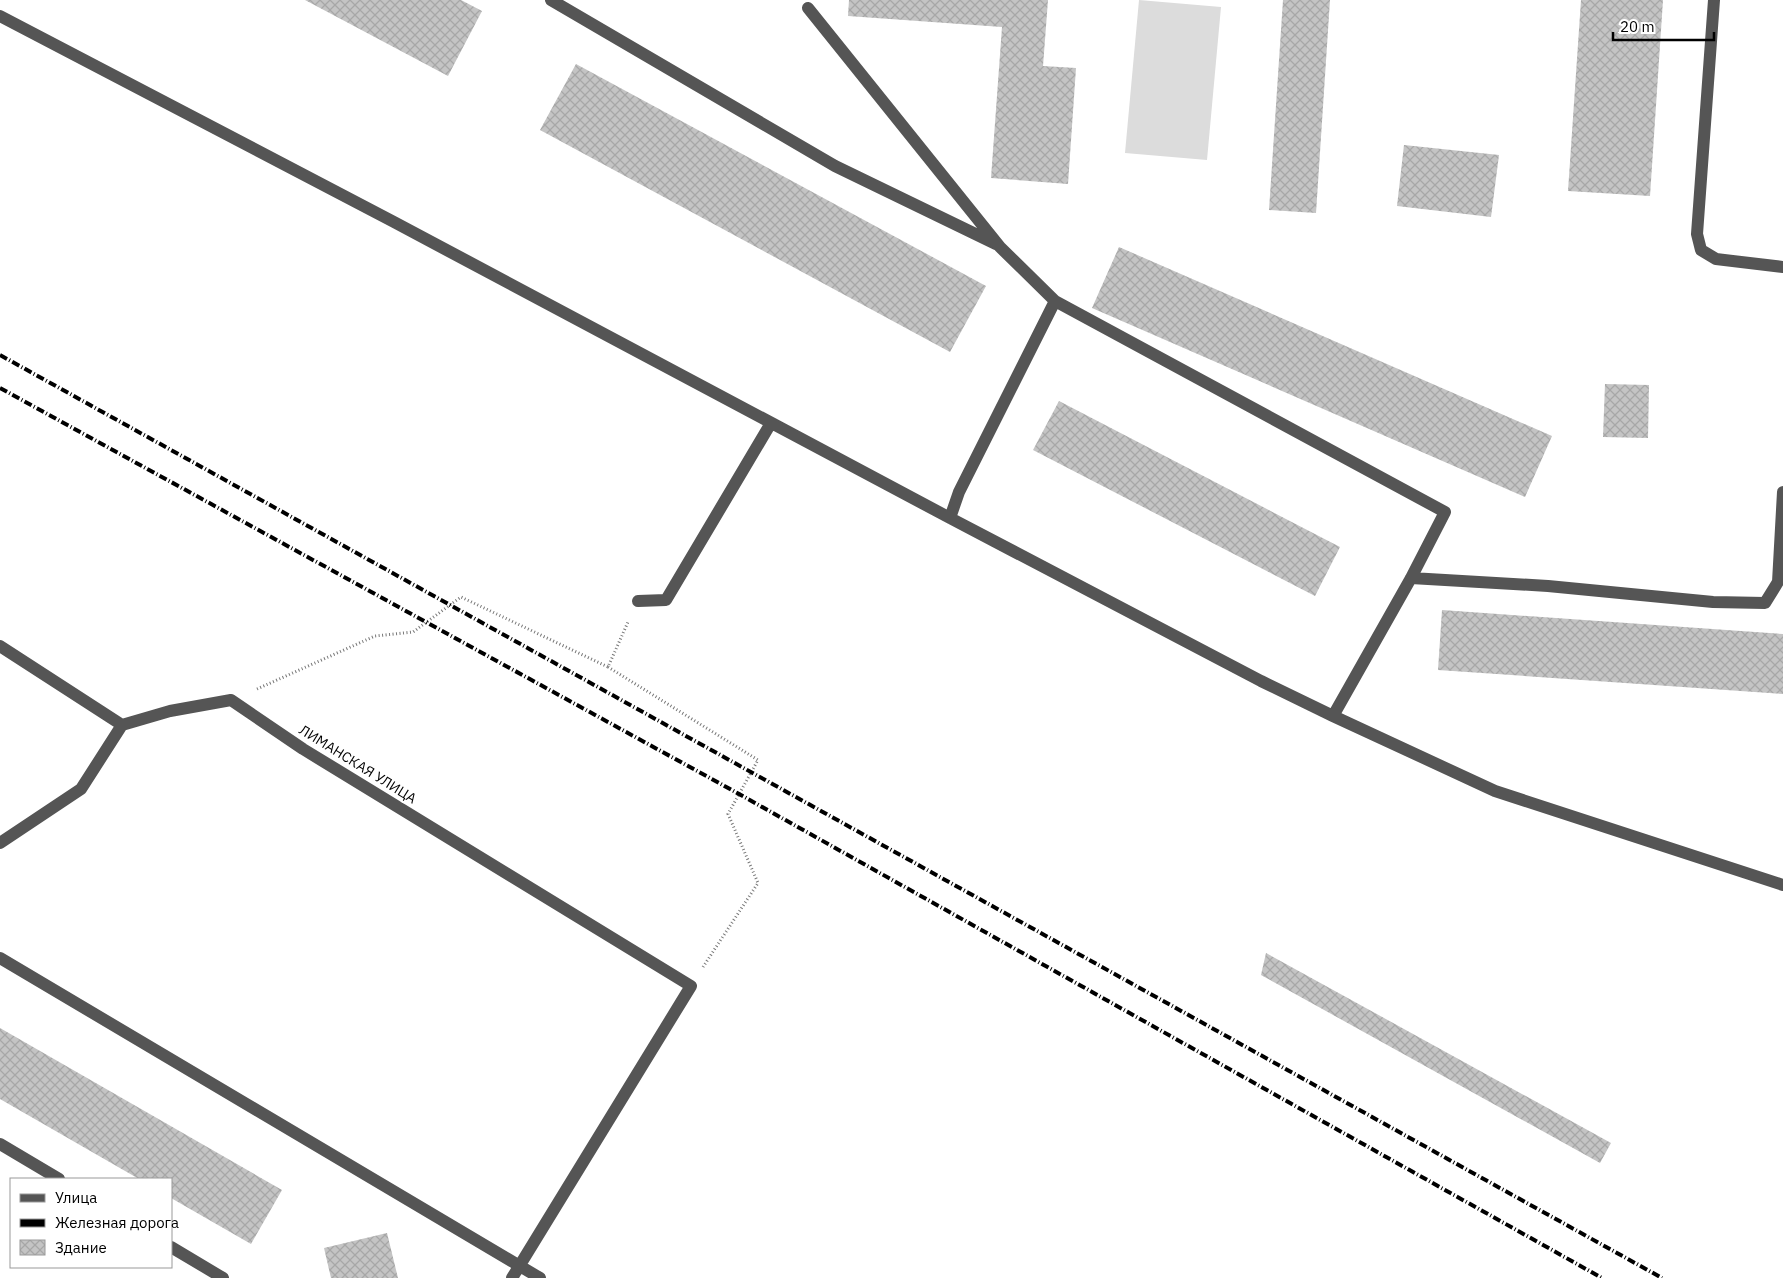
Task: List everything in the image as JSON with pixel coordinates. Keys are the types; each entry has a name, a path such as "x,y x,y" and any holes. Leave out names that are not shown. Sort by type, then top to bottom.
{"street":[{"path":"551,0 835,166 1000,247"},
{"path":"1714,0 1697,234 1701,250 1716,259 1783,267"},
{"path":"808,8 1000,247 1055,301 1445,512 1411,578 1332,716"},
{"path":"0,16 950,518 1332,716 1495,791 1783,885"},
{"path":"950,518 959,492 1055,301"},
{"path":"638,601 666,600 771,423"},
{"path":"1411,578 1548,586 1713,602 1765,603 1778,582 1783,492"},
{"path":"0,646 122,724"},
{"path":"0,843 81,788 122,724 170,711 232,700"},
{"name":"ЛИМАНСКАЯ УЛИЦА","path":"232,700 303,749 691,986"},
{"path":"0,958 540,1278"},
{"path":"512,1278 691,986"},
{"path":"0,1144 57,1178"},
{"path":"172,1248 223,1278"}],"path":[{"path":"232,700 303,670 374,636 413,632 461,596 608,667 758,760 728,814 758,883 691,986"},
{"path":"608,667 638,601"}],"shaded area":[{"path":"1139,0 1221,7 1207,160 1125,153"}],"building":[{"path":"305,0 461,0 482,11 448,76"},
{"path":"849,0 1048,0 1043,66 1076,68 1068,184 991,178 1002,27 848,16"},
{"path":"1283,0 1330,0 1316,213 1269,210"},
{"path":"1581,0 1663,0 1650,196 1568,191"},
{"path":"576,64 986,286 950,352 540,130"},
{"path":"1404,145 1499,155 1491,217 1397,206"},
{"path":"1119,247 1552,436 1525,497 1092,308"},
{"path":"1605,384 1649,385 1648,438 1603,437"},
{"path":"1059,401 1340,547 1315,596 1033,450"},
{"path":"1442,610 1783,634 1783,694 1438,670"},
{"path":"1266,953 1611,1143 1600,1163 1261,975"},
{"path":"0,1028 282,1190 251,1244 172,1199 172,1178 137,1178 0,1099"},
{"path":"387,1233 398,1278 331,1278 324,1248"}],"railway":[{"path":"0,355 1662,1278"},
{"path":"0,388 739,794 1602,1278"}]}
